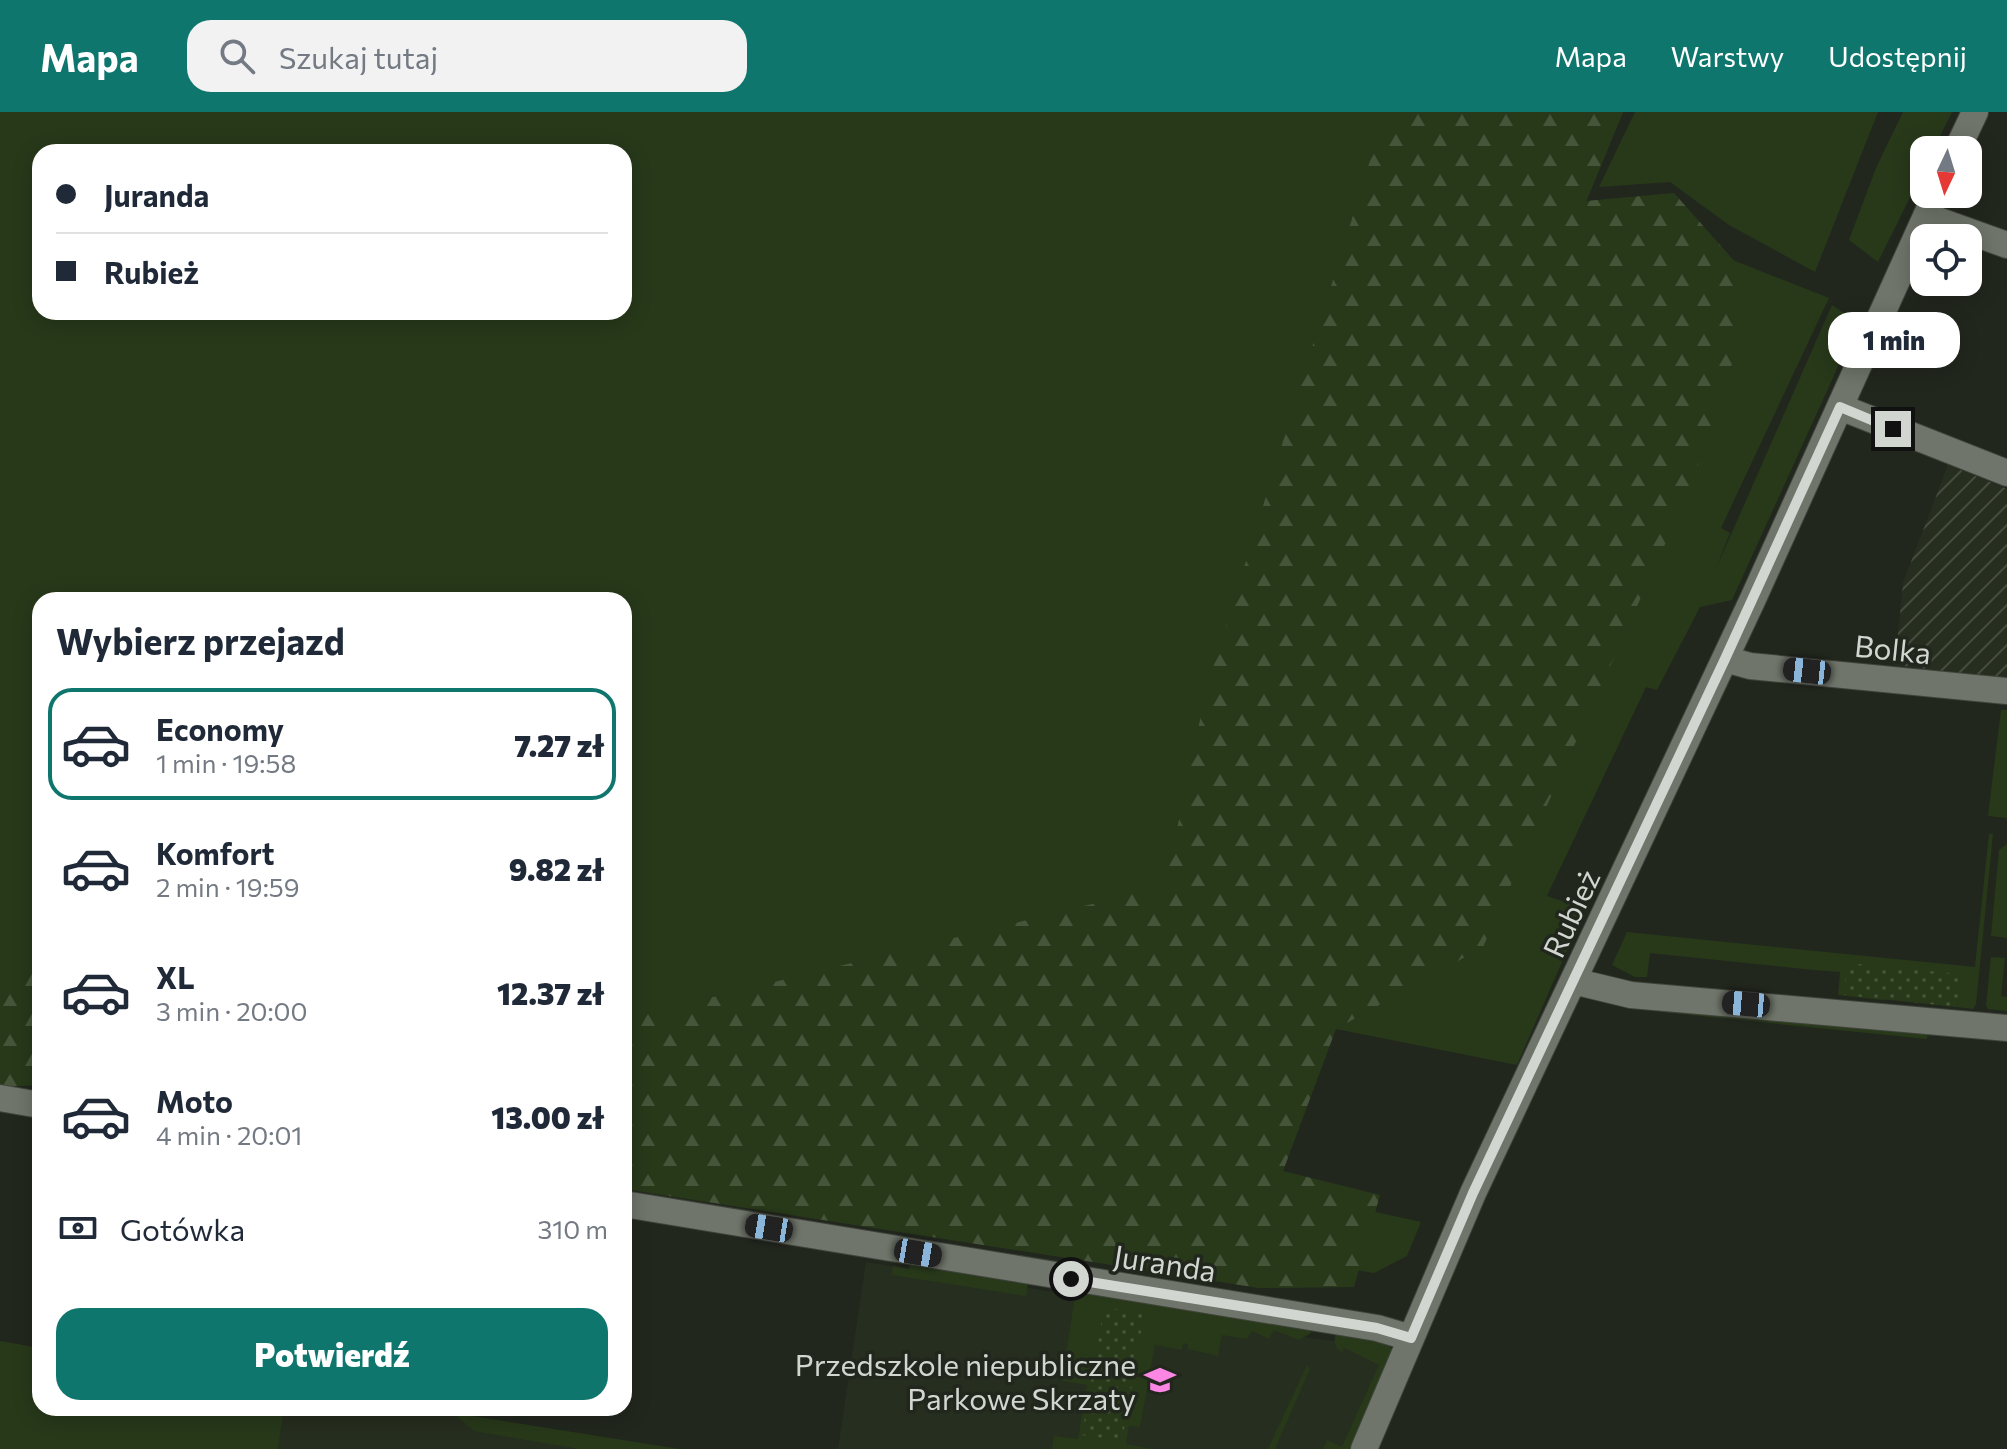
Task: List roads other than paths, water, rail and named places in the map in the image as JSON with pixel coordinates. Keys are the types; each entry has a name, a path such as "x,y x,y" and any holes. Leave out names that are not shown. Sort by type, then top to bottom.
{"street":[{"path":"1964,136 1975,112"},
{"name":"Rubież","path":"1364,1449 1473,1193 1725,659 1930,208"},
{"name":"Rubież","path":"1937,208 2007,245"},
{"path":"1840,407 2007,473"},
{"name":"Bolka","path":"1725,659 1750,666 2007,691"},
{"path":"1573,981 1631,995 2007,1028"},
{"path":"0,1098 32,1104"},
{"name":"Juranda","path":"632,1205 1377,1328 1411,1338"}],"place":[{"name":"Przedszkole niepubliczne Parkowe Skrzaty","path":"1160,1380"}]}
